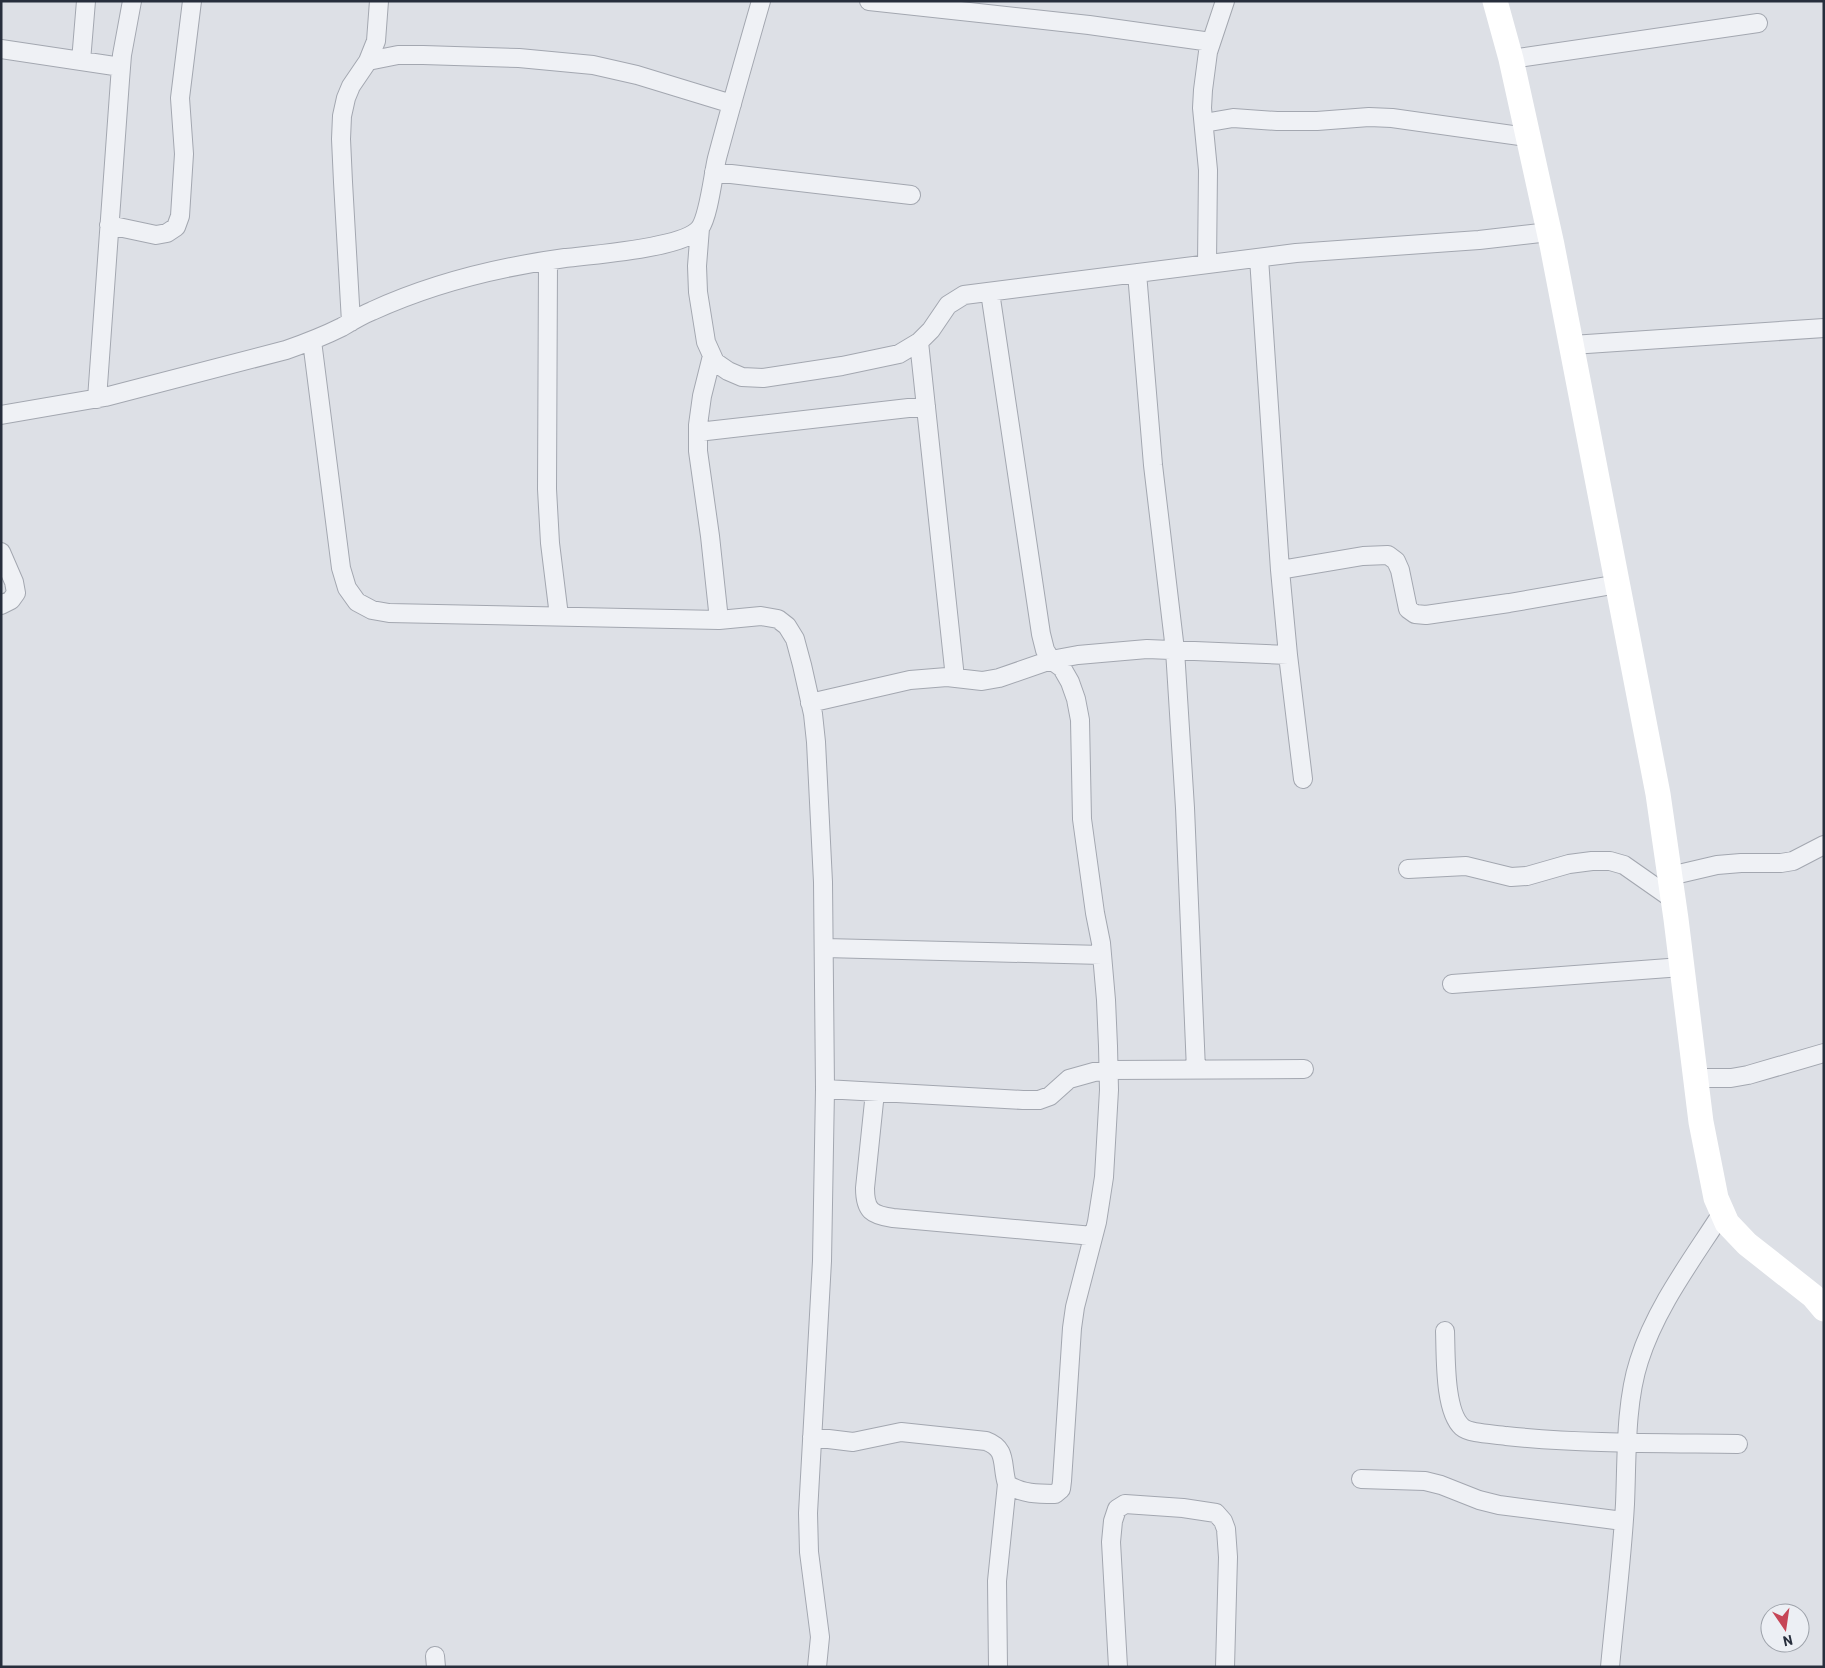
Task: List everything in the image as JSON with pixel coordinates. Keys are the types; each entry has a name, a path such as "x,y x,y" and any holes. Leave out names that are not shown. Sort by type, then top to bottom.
{"main road":[{"path":"1495,1 1511,59 1549,232 1658,794 1672,888 1695,1078 1708,1162 1716,1198 1727,1223 1747,1244 1813,1296 1824,1310"}],"street":[{"path":"80,61 86,1"},
{"path":"96,399 121,66 132,1"},
{"path":"109,225 156,235 167,233 176,227 180,216 184,154 180,98 192,1"},
{"path":"351,322 341,147 342,116 351,86 368,61 376,41 379,1"},
{"path":"761,1 714,172 707,208 700,228 697,266 698,292 706,342 715,362 728,371 742,377 764,378 842,366 899,354 919,342 931,330 948,306 964,295 1259,258 1479,240 1549,232"},
{"path":"869,1 1090,25 1210,42"},
{"path":"1207,264 1208,170 1202,90 1210,42 1225,1"},
{"path":"1511,59 1758,23"},
{"path":"1,49 121,66"},
{"path":"368,61 398,56 423,55 575,63 619,70 732,104"},
{"path":"1204,123 1233,118 1317,121 1369,117 1392,118 1527,137"},
{"path":"714,172 911,195"},
{"path":"1,415 96,399 207,372 312,341 370,311 407,296 457,280 513,266 662,246 683,239 700,228"},
{"path":"1259,258 1280,570 1303,779"},
{"path":"548,261 547,489 550,543 559,616"},
{"path":"1137,273 1153,465 1175,650 1185,808 1196,1070"},
{"path":"990,292 1044,650 1051,660 1062,668 1070,682 1080,720 1082,819 1102,955 1106,1000 1108,1070 1104,1177 1072,1328 1061,1489 1055,1494 1034,1493 1015,1489 1007,1484"},
{"path":"1572,345 1824,328"},
{"path":"312,341 337,549 346,588 356,602 372,610 389,613 719,620 761,616 778,618 787,626 795,639 810,702 816,742 825,948 822,1261 808,1530 820,1637 817,1667"},
{"path":"919,342 955,678"},
{"path":"712,356 702,396 698,451 719,620"},
{"path":"698,432 926,406"},
{"path":"1,552 14,582 16,593 11,600 1,605"},
{"path":"1280,570 1363,556 1388,555 1396,560 1400,570 1408,609 1415,614 1426,615 1618,584"},
{"path":"810,702 910,680 947,677 982,681 999,678 1051,660 1078,654 1124,650 1175,650 1288,655"},
{"path":"1408,869 1466,866 1511,877 1526,876 1569,864 1610,861 1624,865 1672,888 1717,865 1740,862 1780,863 1793,861 1824,845"},
{"path":"825,948 1102,955"},
{"path":"1452,984 1682,967"},
{"path":"1695,1078 1732,1078 1748,1075 1824,1053"},
{"path":"825,1090 1039,1100 1050,1096 1069,1079 1108,1070 1304,1069"},
{"path":"875,1092 865,1188 865,1202 871,1211 880,1216 893,1218 1093,1236"},
{"path":"1610,1667 1623,1521 1627,1442 1634,1384 1639,1362 1649,1335 1665,1303 1722,1213"},
{"path":"1445,1331 1451,1406 1456,1419 1463,1428 1487,1433 1540,1439 1738,1444"},
{"path":"812,1437 853,1442 900,1432 986,1441 996,1444 1001,1451 1007,1484 997,1581 998,1667"},
{"path":"1361,1479 1425,1481 1498,1505 1623,1521"},
{"path":"1118,1667 1111,1542 1112,1521 1117,1509 1125,1504 1183,1508 1216,1513 1223,1521 1226,1529 1228,1557 1225,1667"}]}
